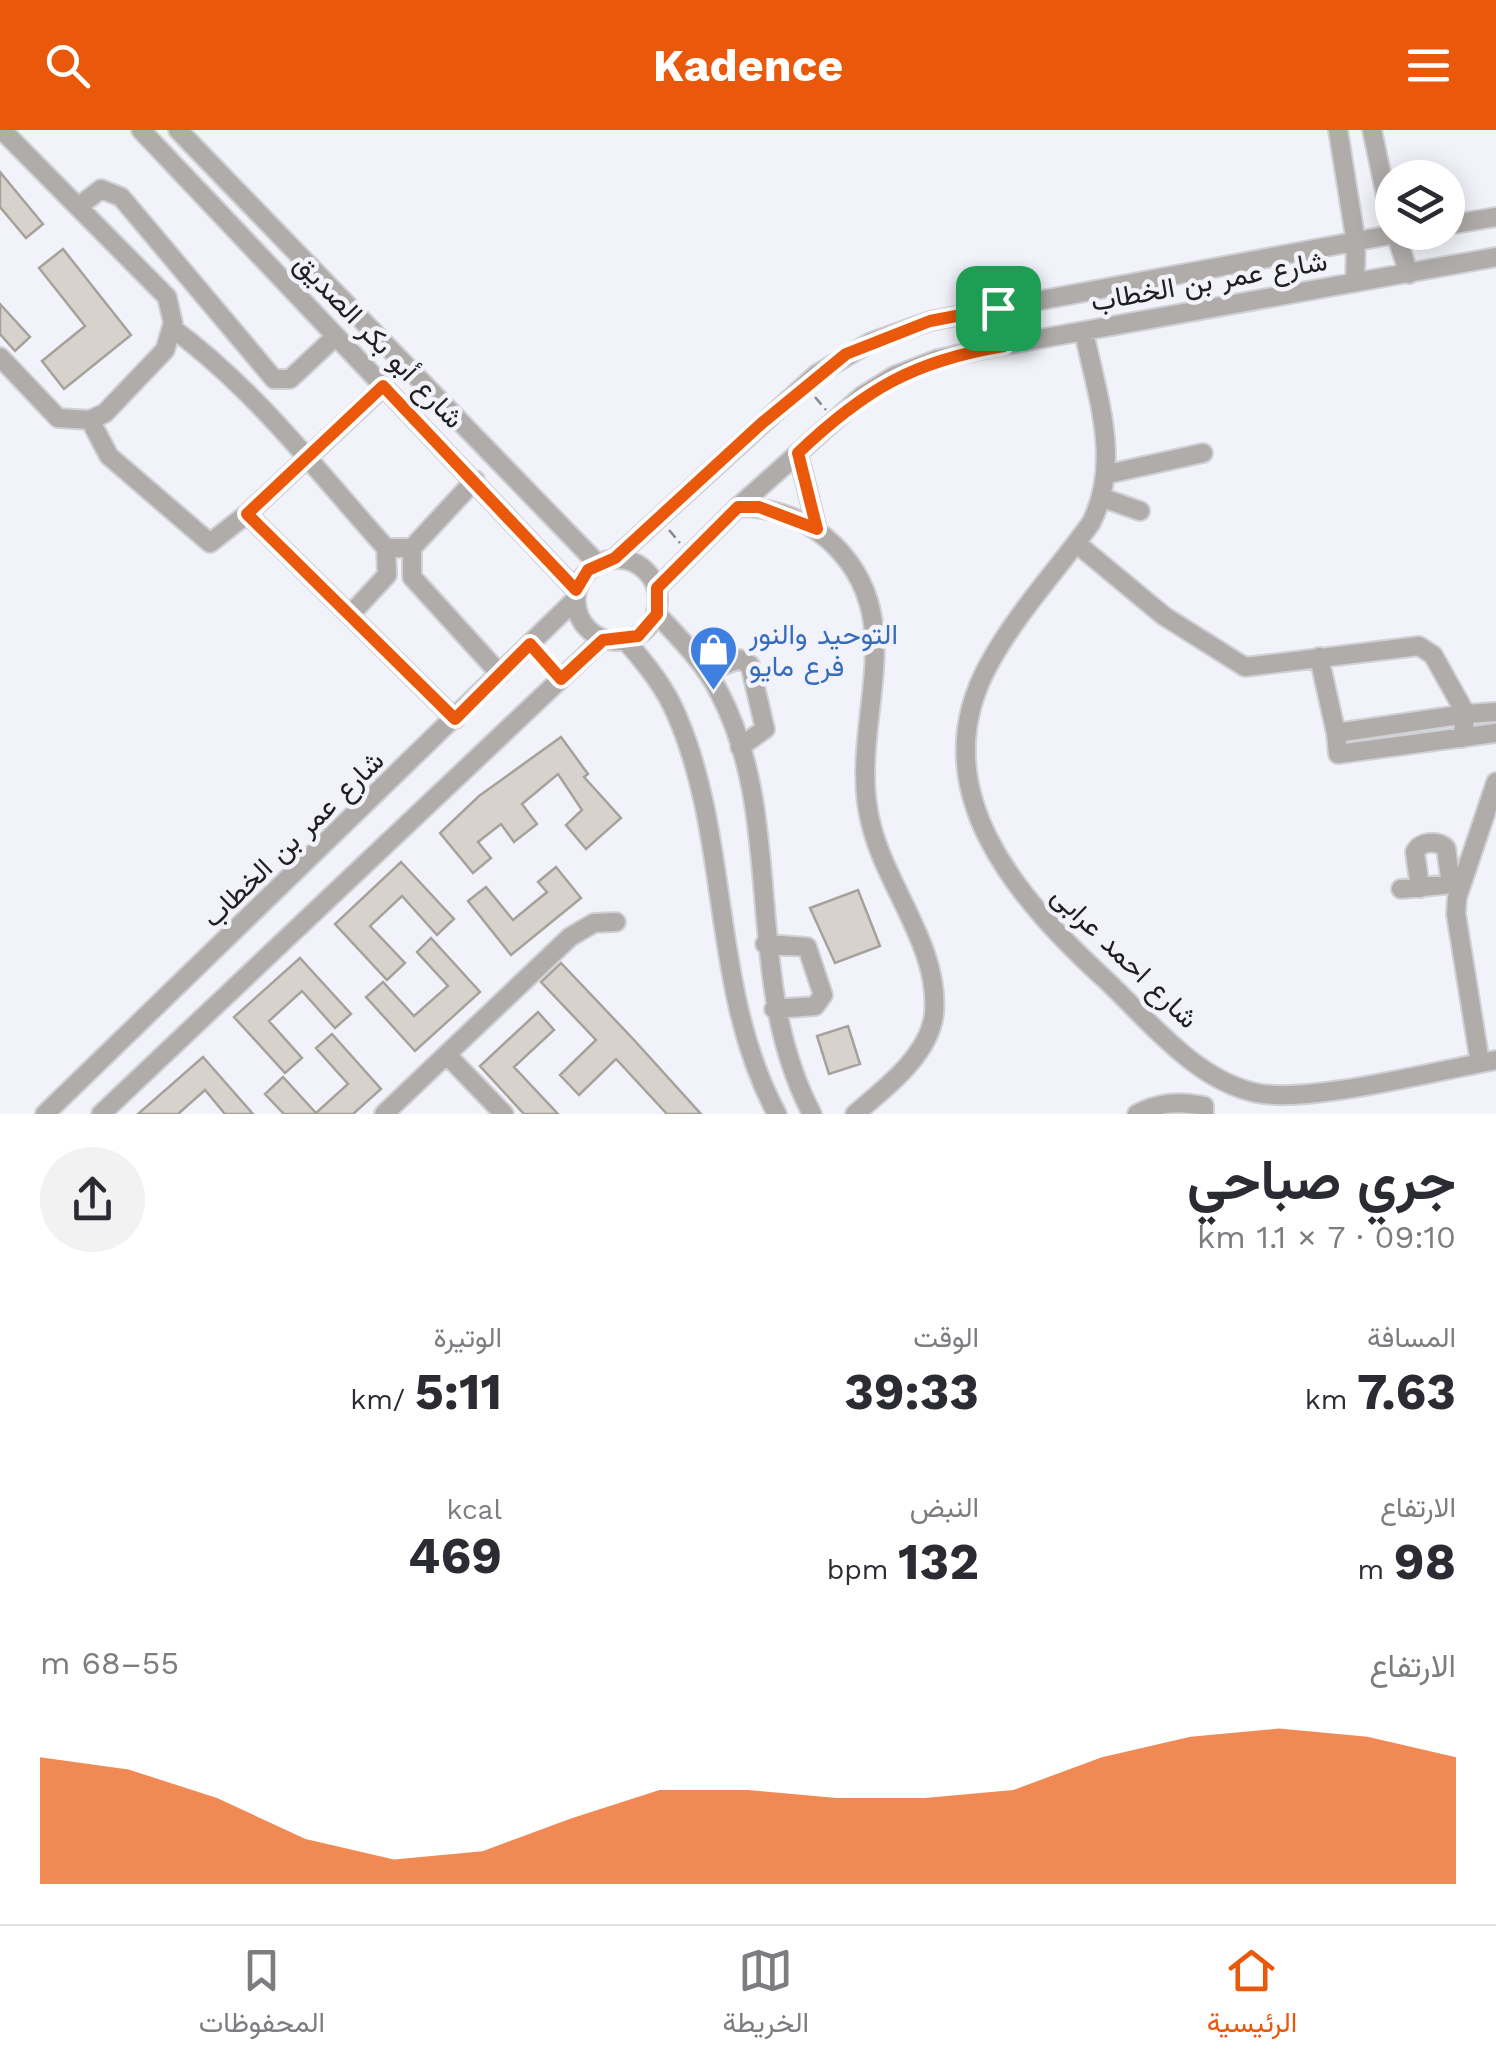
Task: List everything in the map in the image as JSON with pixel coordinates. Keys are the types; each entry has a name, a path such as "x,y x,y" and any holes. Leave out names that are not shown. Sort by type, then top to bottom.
{"street":[{"path":"0,356 58,418 90,420 105,413 164,350 172,328 167,296 2,130"},
{"name":"شارع أبو بكر الصديق","path":"140,130 475,480 576,595"},
{"name":"شارع أبو بكر الصديق","path":"178,130 606,561"},
{"path":"1338,130 1356,244 1355,282"},
{"path":"1372,130 1379,160"},
{"path":"78,207 101,190 121,197 274,378 290,379 335,337"},
{"path":"1465,223 1496,217"},
{"name":"شارع عمر بن الخطاب","path":"606,561 805,385 846,354 930,321 1375,238"},
{"path":"1402,250 1409,274"},
{"name":"شارع عمر بن الخطاب","path":"657,588 834,419 894,376 938,359 1496,257"},
{"path":"172,328 226,370 386,548 387,575 350,615"},
{"name":"شارع احمد عرابى","path":"1084,332 1108,474 1104,498 989,663 974,698 967,735 967,774 976,813 992,849 1038,913 1192,1061 1234,1086 1281,1096 1488,1061"},
{"path":"90,420 110,456 206,541 218,540 383,386"},
{"path":"798,453 817,529"},
{"path":"1108,474 1203,453"},
{"path":"475,480 412,548 412,576 500,674"},
{"path":"1104,498 1140,510"},
{"path":"738,507 759,507 817,529 854,565 874,613 874,666 865,746 871,826 921,945 934,998 934,1018 910,1062 860,1113"},
{"path":"247,514 455,719"},
{"path":"1076,543 1164,616 1245,667 1419,646 1433,655 1466,714 1462,738"},
{"path":"386,548 412,548"},
{"path":"606,561 645,569 657,588 657,614 648,628 626,641 603,640 584,626 576,595 606,561"},
{"path":"387,575 412,576"},
{"name":"شارع عمر بن الخطاب","path":"44,1114 455,719 576,595"},
{"path":"657,614 719,692 740,747 758,846 774,1009 782,1043 812,1114"},
{"path":"101,1114 603,640"},
{"path":"626,641 656,676 688,744 700,784 736,1001 777,1114"},
{"path":"1319,657 1338,754 1496,734"},
{"path":"706,672 739,658 750,665 766,729 740,747"},
{"path":"1336,733 1496,712"},
{"path":"1456,884 1496,782"},
{"path":"1456,884 1410,889 1415,852 1422,844 1438,843 1446,848 1456,884 1456,914 1488,1061"},
{"path":"390,1112 570,938 594,923 616,922"},
{"path":"765,944 807,947 823,995 814,1006 774,1009"},
{"path":"447,1055 504,1114"},
{"path":"1137,1114 1156,1105 1185,1102 1204,1106 1204,1114"}],"path":[{"path":"805,385 834,419"},
{"path":"659,518 690,555"}],"building":[{"path":"0,172 43,224 26,238 0,207"},
{"path":"63,249 131,335 64,389 42,361 85,326 39,268"},
{"path":"0,304 30,337 15,351 0,334"},
{"path":"561,737 588,774 584,777 621,818 586,849 566,825 582,810 558,774 522,804 537,824 514,842 501,824 478,842 491,858 473,873 440,833 479,796"},
{"path":"401,862 454,919 437,935 402,896 370,926 405,963 387,980 335,924"},
{"path":"556,867 581,898 511,955 468,901 486,887 513,920 547,892 538,882"},
{"path":"858,890 880,946 835,963 810,908"},
{"path":"431,938 480,992 415,1051 366,997 383,982 414,1016 448,986 417,952"},
{"path":"300,958 351,1014 335,1028 302,991 269,1021 302,1058 285,1073 234,1017"},
{"path":"561,963 701,1114 667,1114 616,1059 579,1095 560,1075 596,1040 541,982"},
{"path":"538,1012 554,1030 514,1067 558,1114 524,1114 480,1066"},
{"path":"848,1026 860,1064 829,1074 817,1036"},
{"path":"332,1034 381,1089 353,1114 284,1114 265,1094 283,1077 316,1113 348,1084 316,1048"},
{"path":"203,1057 253,1114 225,1114 205,1090 178,1114 138,1114"}],"place":[{"name":"التوحيد والنور فرع مايو","path":"714,692"}],"route":[{"path":"998,308 1004,346 938,359 894,376 862,396 798,453 817,529 759,507 738,507 657,588 657,614 638,636 626,641 603,640 561,679 530,644 455,719 247,514 383,386 576,590 588,570 615,558 817,374 846,354 930,321 998,308"}]}
